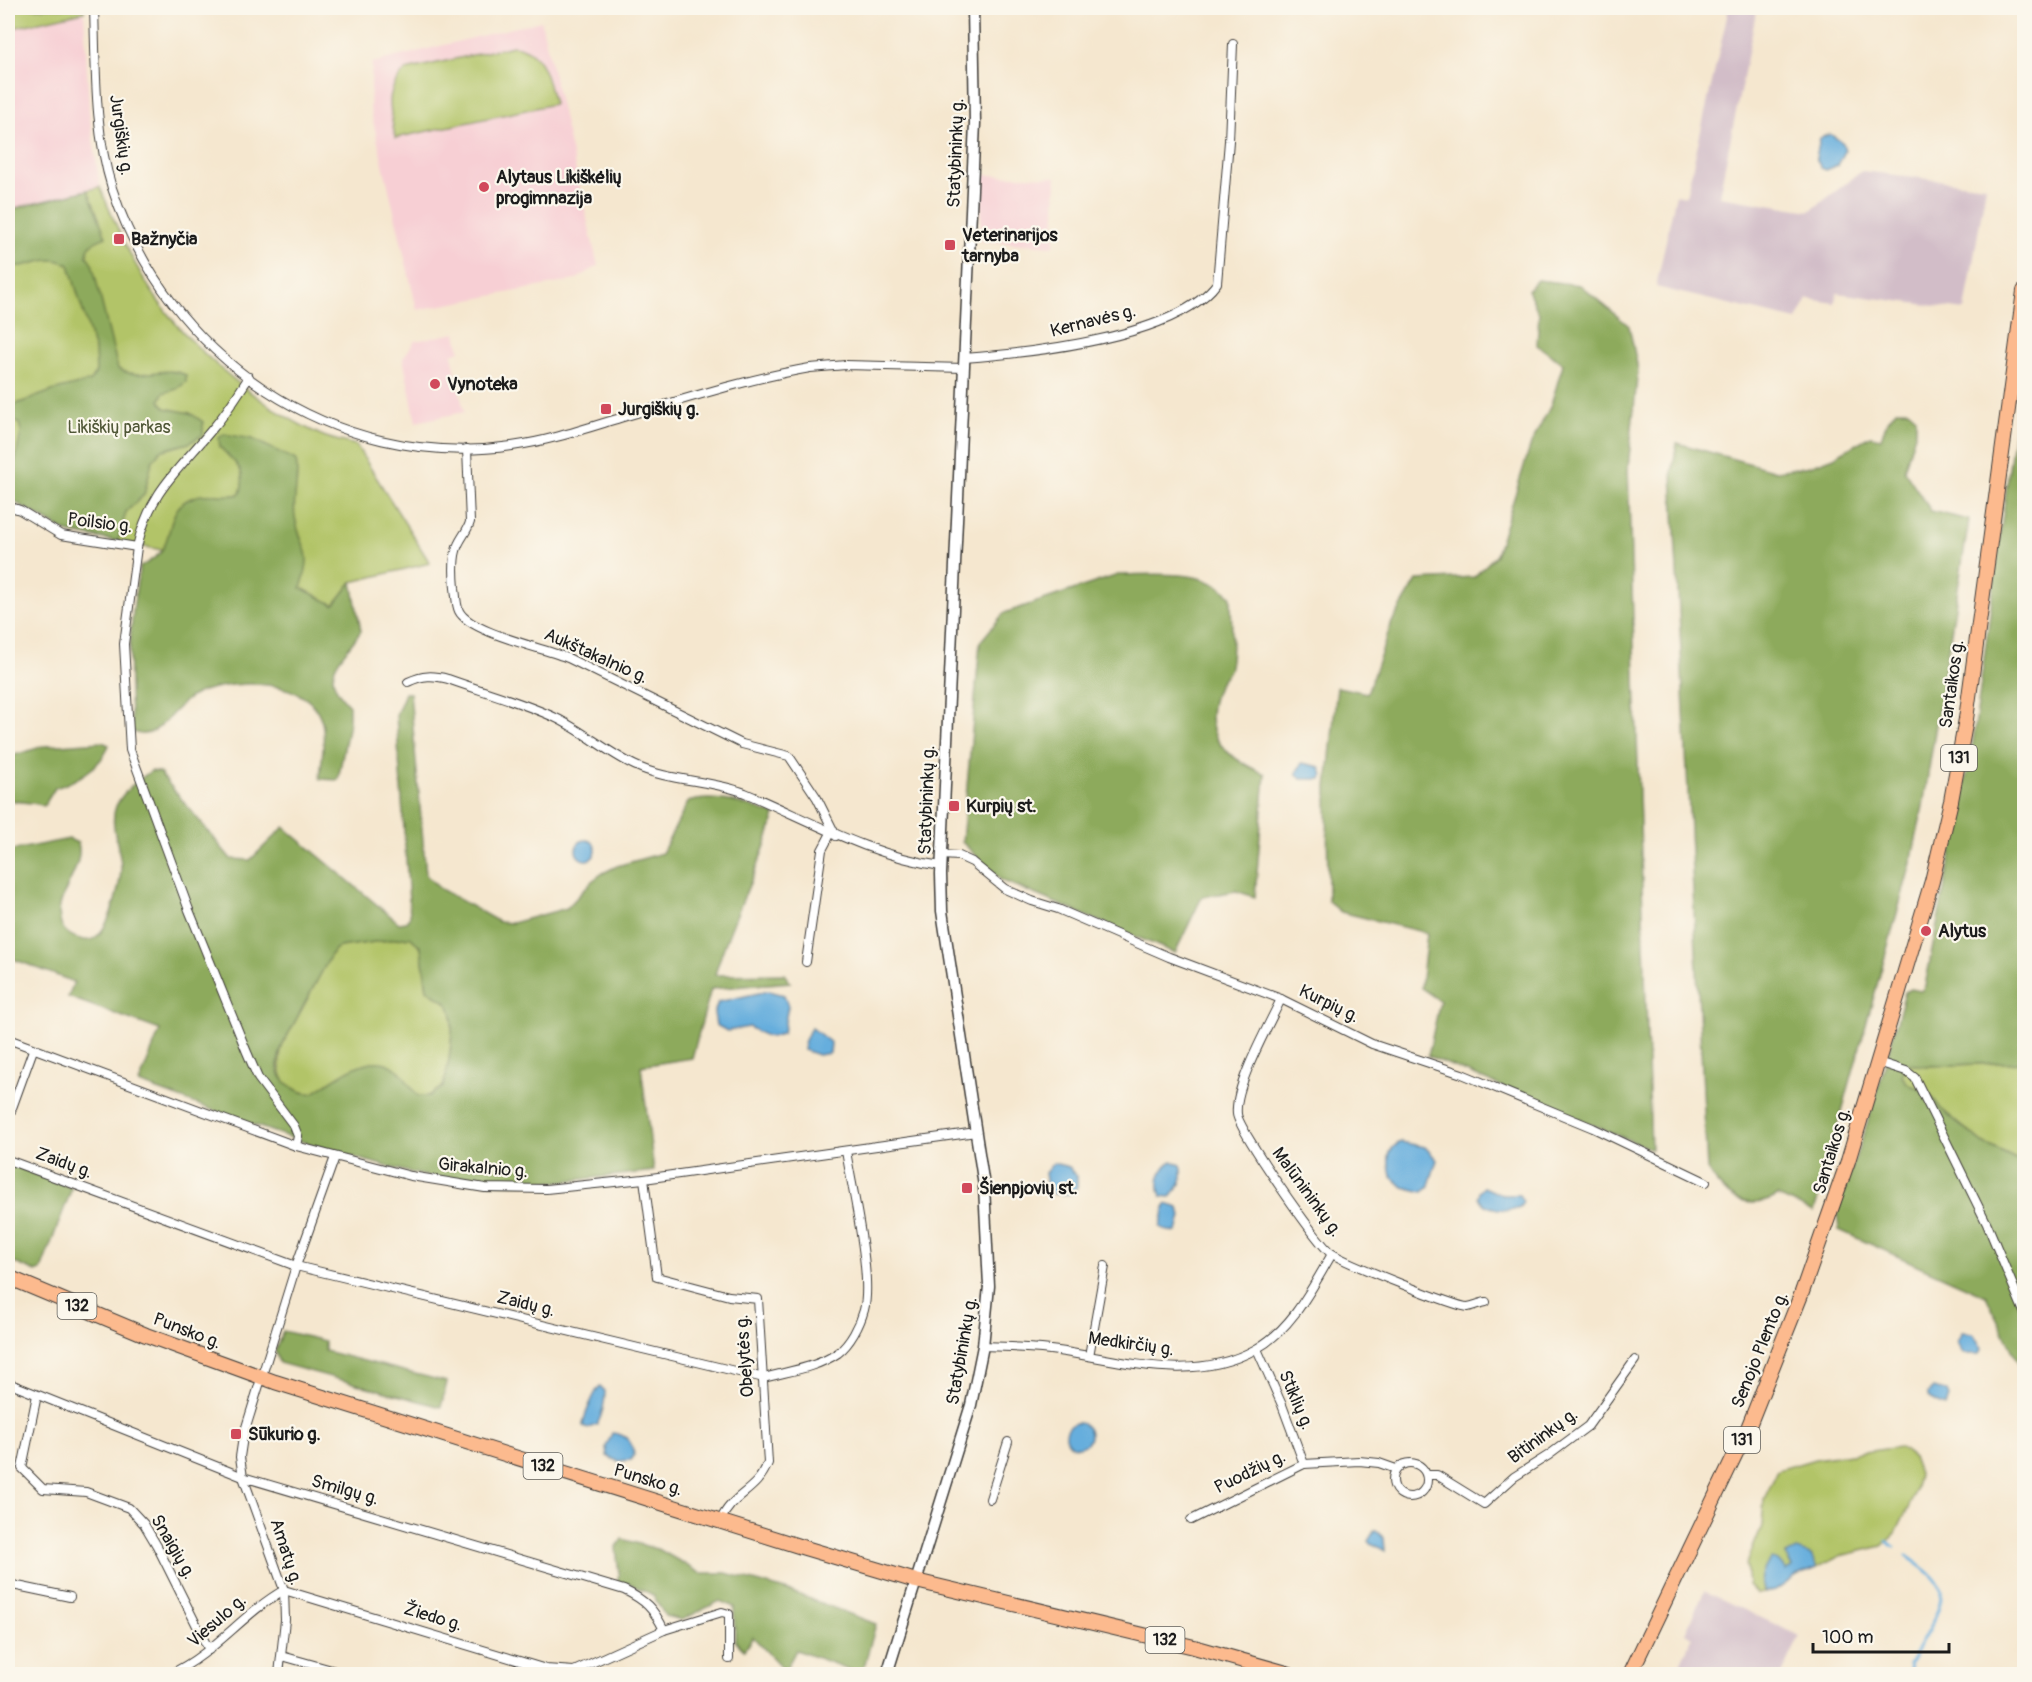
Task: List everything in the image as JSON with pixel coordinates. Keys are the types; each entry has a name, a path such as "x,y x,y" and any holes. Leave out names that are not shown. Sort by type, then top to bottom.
{"main road":[{"name":"Santaikos g.","path":"1832,1211 1932,881 1951,801 1966,718 2025,291"},
{"name":"Senojo Plento g.","path":"1634,1670 1748,1428 1802,1296 1832,1211"},
{"name":"Punsko g.","path":"8,1278 146,1335 262,1378 720,1522 916,1581 1194,1647 1290,1674"}],"street":[{"name":"Jurgiškių g.","path":"94,8 102,143 119,207 147,264 176,308 213,349 249,377 305,414 350,433 412,445 466,449 511,446 552,438 810,368 846,365 964,363"},
{"name":"Statybininkų g.","path":"887,1674 968,1416 983,1346 989,1286 988,1239 976,1132 942,911 941,861 975,114 973,8"},
{"name":"Kernavės g.","path":"964,363 1071,347 1114,335 1158,321 1210,293 1217,282 1229,141 1233,44"},
{"name":"Poilsio g.","path":"8,506 20,510 61,535 137,547 148,512 167,479 215,426 249,377"},
{"name":"Aukštakalnio g.","path":"466,449 470,522 467,533 456,549 454,576 459,611 469,622 482,631 539,646 568,658 742,744 789,756 817,798 833,835"},
{"path":"137,547 124,644 130,750 189,910 246,1050 258,1078 294,1126 298,1136 296,1146"},
{"path":"408,682 420,676 434,675 458,683 555,718 634,765 684,780 714,783 737,790 796,815 833,835 911,860 941,861"},
{"path":"806,962 821,857 833,835"},
{"name":"Kurpių g.","path":"941,861 959,856 972,862 1005,888 1032,901 1058,909 1134,944 1281,999 1372,1044 1462,1074 1593,1128 1706,1182"},
{"name":"Malūnininkų g.","path":"1281,999 1241,1085 1237,1114 1242,1127 1273,1174 1332,1254 1366,1270 1466,1307 1486,1302"},
{"name":"Girakalnio g.","path":"8,1040 296,1146 411,1176 485,1188 546,1189 644,1179 976,1132"},
{"path":"8,1119 33,1050"},
{"path":"1878,1062 1906,1071 1915,1078 1987,1224 2025,1312"},
{"name":"Zaidų g.","path":"8,1160 296,1266 764,1378 821,1363 840,1351 854,1335 865,1310 867,1282 846,1151"},
{"name":"Amatų g.","path":"279,1674 285,1620 284,1590 243,1477 240,1457 243,1437 296,1266 335,1157"},
{"name":"Obelytės g.","path":"644,1179 657,1277 729,1296 758,1299 768,1463 763,1477 752,1489 726,1508 720,1522"},
{"name":"Medkirčių g.","path":"983,1346 1062,1351 1144,1367 1212,1366 1257,1349 1303,1304 1332,1254"},
{"path":"1089,1356 1105,1266"},
{"name":"Stiklių g.","path":"1257,1349 1304,1464"},
{"name":"Bitininkų g.","path":"1427,1474 1437,1475 1484,1504 1514,1477 1550,1455 1588,1426 1635,1360"},
{"name":"Smilgų g.","path":"8,1383 243,1477 624,1590 642,1599 654,1610 664,1630"},
{"name":"Snaigių g.","path":"37,1395 22,1468 43,1489 86,1492 129,1508 144,1524 209,1650"},
{"path":"990,1499 1008,1442"},
{"name":"Puodžių g.","path":"1191,1520 1304,1464 1369,1462 1396,1469"},
{"path":"1405,1463 1416,1463 1427,1474 1425,1490 1410,1497 1400,1494 1394,1485 1396,1469 1405,1463"},
{"path":"8,1584 70,1597"},
{"name":"Viesulo g.","path":"170,1674 190,1665 265,1601 284,1590"},
{"name":"Žiedo g.","path":"284,1590 546,1669 575,1673 664,1630 714,1613 729,1614 729,1659"},
{"path":"282,1656 346,1674"}],"shaded area":[{"path":"1729,8 1757,8 1719,196 1810,211 1862,171 1986,186 1965,310 1837,293 1835,303 1808,299 1797,320 1656,287 1676,194 1686,196"},
{"path":"84,12 89,111 100,187 8,210 8,29"},
{"name":"Alytaus Likiškėlių progimnazija","path":"541,21 598,266 575,280 417,310 370,108 372,63"},
{"path":"983,175 1056,177 1054,246 980,241"},
{"path":"456,333 460,351 452,354 464,412 416,422 403,358 415,341"},
{"path":"1704,1591 1800,1636 1782,1674 1675,1674 1693,1636 1685,1633"}],"green space":[{"path":"8,8 84,8 84,12 8,29"},
{"path":"513,46 532,53 538,59 546,75 554,104 395,138 390,110 391,94 398,78 406,70"},
{"name":"Likiškių parkas","path":"100,187 134,261 150,289 174,321 232,378 277,411 321,435 356,445 430,563 352,582 334,605 301,588 162,550 67,532 8,498 8,210"},
{"path":"88,190 106,237 91,246 87,256 92,263 118,369 137,374 169,371 186,375 186,382 177,389 163,393 160,401 165,408 190,413 203,422 203,435 189,443 160,451 152,462 144,495 126,512 118,541 67,532 8,498 21,432 19,423 8,420 8,407 52,391 90,381 96,372 95,351 69,265 52,260 21,266 8,263 8,210"},
{"path":"1537,280 1580,285 1629,326 1638,369 1628,468 1651,1149 1428,1056 1440,1001 1421,988 1427,933 1341,912 1328,901 1327,787 1337,687 1367,693 1392,622 1417,580 1474,577 1496,555 1531,444 1551,405 1563,364 1537,345 1539,314 1528,290"},
{"path":"2024,355 2024,1062 1928,1066 1906,1064 1902,1076 1908,1084 1930,1094 1941,1109 1983,1143 2024,1163 2024,1375 1986,1296 1839,1230 1837,1212 1876,1097 1905,992 1910,989 1921,991 1925,986 1973,742"},
{"path":"1896,410 1908,410 1916,417 1916,431 1904,470 1931,511 1969,520 1923,806 1911,863 1814,1212 1778,1196 1756,1203 1737,1200 1721,1188 1707,1170 1672,472 1677,443 1776,471 1810,466 1834,457 1870,436 1881,438 1887,422"},
{"path":"224,434 252,439 296,460 295,517 307,556 301,588 334,605 352,582 361,631 335,668 333,676 339,694 349,705 349,723 338,780 320,779 323,728 317,711 305,698 289,690 269,685 248,684 209,689 187,700 157,729 141,734 132,731 130,649 133,609 140,567 155,558 162,550 175,512 185,501 200,495 240,494 242,478 239,467 220,447 219,438"},
{"path":"1163,574 1194,577 1220,587 1231,597 1231,659 1229,670 1218,686 1213,703 1211,717 1213,730 1226,751 1265,774 1255,897 1236,891 1202,897 1175,953 1001,880 962,842 980,642 1004,613 1118,575"},
{"path":"405,693 410,693 426,875 439,888 499,922 512,923 567,908 592,881 603,873 617,866 662,853 688,802 721,800 775,815 715,975 784,974 790,982 711,989 692,1058 641,1066 654,1171 536,1183 464,1182 429,1177 394,1168 283,1135 139,1083 160,1030 68,997 74,982 8,957 8,851 69,839 78,843 77,864 63,895 59,916 68,934 84,940 92,939 106,925 120,878 121,862 114,830 116,806 136,782 151,771 159,772 231,859 250,860 284,827 399,923 406,922 410,916 396,715","holes":["410,937 421,947 427,989 444,1001 451,1011 450,1049 443,1087 429,1096 418,1096 398,1070 388,1064 377,1062 355,1067 313,1093 298,1090 284,1081 278,1065 283,1044 333,951 339,947"]},
{"path":"102,742 109,745 94,767 79,778 55,788 44,806 8,799 8,757 44,746"},
{"path":"410,937 421,947 427,989 444,1001 451,1011 450,1049 443,1087 429,1096 418,1096 409,1088 400,1071 316,1094 298,1092 291,1088 286,1083 280,1069 283,1044 333,951 339,947"},
{"path":"2024,1062 2024,1163 1983,1143 1941,1109 1930,1094 1908,1084 1902,1076 1906,1064 1929,1066"},
{"path":"8,1163 72,1188 41,1270 36,1272 8,1260"},
{"path":"283,1331 325,1341 325,1351 447,1382 441,1407 279,1363 275,1351"},
{"path":"1899,1447 1912,1457 1919,1476 1913,1498 1896,1533 1882,1546 1840,1556 1817,1568 1811,1555 1786,1555 1792,1567 1762,1589 1765,1593 1757,1594 1748,1585 1746,1565 1762,1526 1764,1499 1778,1470 1815,1459"},
{"path":"622,1539 660,1550 700,1573 726,1573 792,1592 876,1624 862,1674 796,1650 785,1671 753,1637 744,1650 735,1641 734,1607 720,1601 682,1620 665,1616 653,1595 628,1583 625,1588 617,1581 619,1574 616,1548"}],"water":[{"path":"1830,134 1843,143 1845,151 1838,165 1826,170 1821,168 1816,158 1820,138"},
{"path":"1302,763 1320,767 1323,775 1321,779 1301,779 1296,773"},
{"path":"586,840 593,843 596,850 593,857 586,860 579,857 576,850 579,843"},
{"path":"768,991 784,995 788,1006 783,1033 769,1036 749,1027 727,1031 716,1025 714,1013 718,1002"},
{"path":"811,1027 831,1043 830,1053 818,1055 804,1050 804,1043"},
{"path":"1401,1142 1425,1147 1437,1160 1428,1188 1423,1192 1403,1187 1391,1176 1390,1152"},
{"path":"1172,1161 1181,1165 1180,1182 1170,1197 1161,1196 1160,1176"},
{"path":"1053,1163 1069,1167 1077,1176 1077,1187 1070,1194 1054,1194 1047,1188 1045,1173"},
{"path":"1484,1187 1502,1195 1519,1195 1523,1202 1515,1209 1503,1210 1491,1207 1478,1198 1479,1192"},
{"path":"1166,1204 1179,1208 1181,1216 1177,1232 1160,1227"},
{"path":"1962,1332 1973,1333 1982,1349 1980,1354 1963,1354 1957,1342"},
{"path":"600,1386 605,1391 602,1413 597,1425 588,1428 583,1426 585,1418"},
{"path":"1933,1388 1947,1392 1949,1397 1946,1407 1928,1397 1928,1393"},
{"path":"1078,1423 1087,1426 1090,1435 1087,1444 1078,1447 1069,1444 1066,1435 1069,1426"},
{"path":"612,1433 622,1435 631,1443 634,1456 631,1460 617,1461 607,1456 606,1447"},
{"path":"1375,1530 1384,1538 1385,1551 1368,1541"},
{"path":"1796,1550 1811,1555 1817,1568 1795,1577 1775,1591 1765,1593 1761,1580 1768,1563 1771,1559 1778,1561 1786,1570 1792,1567 1786,1555"}],"waterway":[{"path":"1887,1541 1894,1547"},
{"path":"1906,1555 1938,1582 1941,1595 1936,1615 1909,1664 1911,1674"}],"place":[{"name":"Alytaus Likiškėlių progimnazija","path":"484,187"},
{"name":"Bažnyčia","path":"119,239"},
{"name":"Veterinarijos tarnyba","path":"950,245"},
{"name":"Vynoteka","path":"435,384"},
{"name":"Jurgiškių g.","path":"606,409"},
{"name":"Kurpių st.","path":"954,806"},
{"name":"Alytus","path":"1926,931"},
{"name":"Šienpjovių st.","path":"967,1188"},
{"name":"Sūkurio g.","path":"236,1434"}]}
